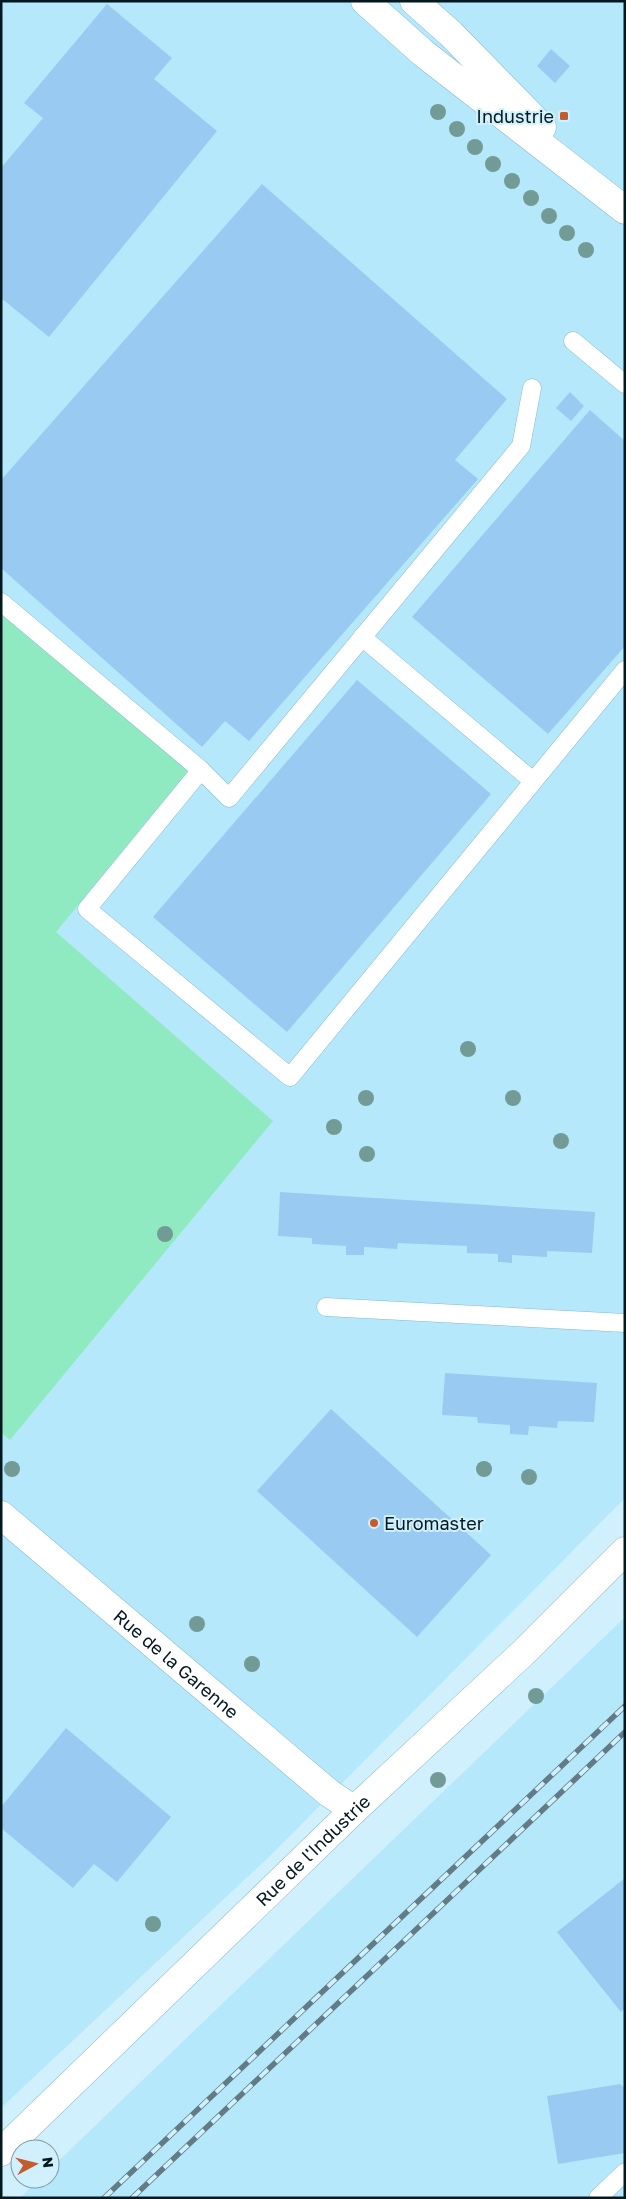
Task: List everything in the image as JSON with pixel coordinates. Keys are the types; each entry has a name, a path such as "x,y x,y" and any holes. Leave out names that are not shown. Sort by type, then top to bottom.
{"street":[{"path":"365,1 424,54 618,204"},
{"path":"414,1 451,34 618,204"},
{"name":"Rue de la Garenne","path":"1,1515 329,1793 354,1810"},
{"name":"Rue de l'Industrie","path":"1,2152 354,1810 525,1651 625,1551"}],"lane":[{"path":"573,341 625,384"},
{"path":"1,602 201,770 229,798 521,446 532,388"},
{"path":"362,637 533,781"},
{"path":"201,770 87,909 290,1077 625,670"},
{"path":"326,1308 625,1323"},
{"path":"598,2198 625,2172"}],"shaded area":[{"path":"1,1 625,1 625,1498 271,1855 1,2108"},
{"path":"625,1617 625,2198 20,2198 29,2189 60,2189 60,2159"}],"green space":[{"path":"1,607 189,770 56,932 273,1121 10,1440 1,1433"}],"building":[{"path":"107,4 172,58 154,79 217,131 49,337 1,298 1,168 43,118 24,103"},
{"path":"551,49 570,66 555,83 537,66"},
{"path":"262,184 507,399 455,460 478,479 249,741 225,721 202,747 1,568 1,480"},
{"path":"570,392 584,406 571,421 556,408"},
{"path":"590,410 625,441 625,646 548,734 412,617"},
{"path":"357,680 491,794 287,1032 153,917"},
{"path":"280,1192 595,1212 592,1253 547,1251 547,1257 512,1255 512,1263 498,1262 498,1254 467,1253 467,1246 398,1243 397,1249 364,1247 364,1255 346,1255 346,1246 312,1244 312,1238 278,1236"},
{"path":"445,1373 597,1383 594,1422 558,1421 557,1428 529,1426 528,1435 510,1434 510,1425 478,1423 477,1417 442,1415"},
{"name":"Euromaster","path":"331,1409 491,1555 417,1637 257,1491"},
{"path":"66,1728 171,1817 117,1882 94,1864 73,1888 1,1828 1,1807"},
{"path":"625,1878 625,2008 621,2012 557,1932"},
{"path":"620,2084 625,2088 625,2153 558,2164 547,2096"}],"railway":[{"path":"104,2198 625,1706"},
{"path":"132,2198 625,1732"}],"place":[{"name":"Industrie","path":"564,116"},
{"name":"Euromaster","path":"374,1523"}]}
